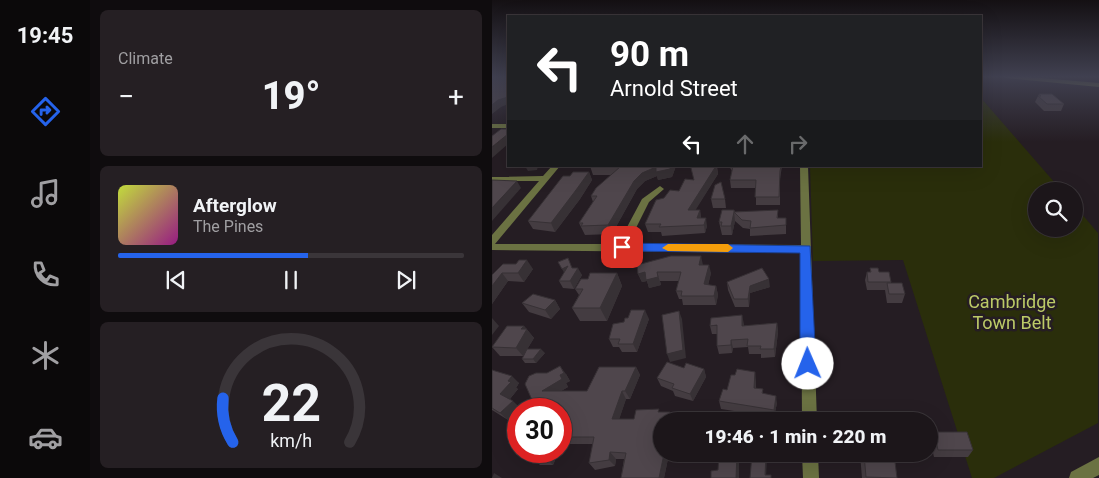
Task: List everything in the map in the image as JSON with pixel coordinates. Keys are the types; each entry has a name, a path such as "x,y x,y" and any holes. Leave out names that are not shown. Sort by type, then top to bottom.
{"street":[{"path":"494,126 507,117"},
{"path":"494,126 507,126"},
{"path":"492,242 555,167"},
{"path":"804,167 810,412"},
{"path":"492,179 544,178"},
{"path":"622,247 645,201 660,190"},
{"path":"492,247 805,249"},
{"path":"810,462 811,478"},
{"path":"1077,478 1098,465"}],"green space":[{"name":"Cambridge Town Belt","path":"982,99 1054,182 1028,182 1028,237 1083,237 1083,215 1098,233 1098,423 994,478 972,478 903,260 813,261 810,167 982,167"}],"building":[{"path":"492,98 504,98 498,100 492,105"},
{"path":"1041,98 1057,98 1064,104 1047,104"},
{"path":"501,129 507,129 507,135 492,147 492,136"},
{"path":"620,167 656,167 642,173 634,181 608,225 581,226 583,223 579,223 597,196 591,196 596,188"},
{"path":"656,167 671,167 670,169 656,172"},
{"path":"715,167 688,210 700,210 697,218 706,218 704,225 659,227 661,224 645,224 656,200 664,198 670,190 679,191 685,179 694,180 691,168"},
{"path":"733,167 781,167 779,197 755,197 756,180 730,180"},
{"path":"573,172 589,172 551,223 528,221 563,176 570,176"},
{"path":"492,180 517,181 492,208"},
{"path":"721,182 725,199 711,199 715,185"},
{"path":"722,210 734,210 731,226 721,226 722,222 719,222"},
{"path":"778,210 777,218 786,218 786,225 750,228 751,221 742,220 734,212"},
{"path":"671,256 701,256 699,265 709,265 704,284 716,286 714,296 681,296 682,291 676,291 681,272 657,272 658,277 646,280 645,272 638,274 637,265"},
{"path":"568,258 572,268 578,268 570,281 559,281 568,266 562,269 558,262"},
{"path":"519,260 527,260 518,273 502,273 492,286 492,275 503,264 516,264"},
{"path":"762,268 769,279 750,286 748,299 734,299 727,282"},
{"path":"870,268 878,268 879,272 889,272 891,282 868,282 867,272 871,272"},
{"path":"590,273 617,273 600,308 572,308 583,289 575,289 581,279 588,279"},
{"path":"887,283 902,283 905,294 889,294"},
{"path":"533,294 555,300 545,310 522,303"},
{"path":"631,310 645,310 633,344 618,344 620,339 609,339 613,324 624,322"},
{"path":"679,311 683,350 667,354 662,315"},
{"path":"742,315 742,326 777,323 774,349 760,349 761,346 747,346 748,339 731,340 731,345 717,346 717,325 710,326 711,318"},
{"path":"507,326 524,326 521,329 527,329 516,348 492,347"},
{"path":"527,349 541,349 533,359 522,359"},
{"path":"667,362 684,368 686,363 704,369 690,394 672,388 674,384 657,378"},
{"path":"560,366 564,373 560,375 562,379 542,391 587,391 599,367 636,367 625,391 622,391 612,419 634,419 636,410 659,409 658,412 653,412 653,462 662,462 659,478 621,478 626,453 610,452 609,460 589,463 594,437 572,437 572,398 531,398 525,384 529,376 536,373 547,373"},
{"path":"737,369 755,372 754,388 763,389 762,393 776,396 774,410 719,401 723,389 727,390 731,375 735,375"},
{"path":"492,370 512,376 508,381 511,382 500,394 507,398 507,407 500,413 492,408"},
{"path":"938,432 967,432 973,450 938,450"},
{"path":"719,462 737,462 736,478 711,478 711,471 718,470"},
{"path":"751,462 766,462 765,475 771,475 771,478 750,478"},
{"path":"865,462 895,462 897,478 866,477"}],"slow traffic":[{"path":"668,248 728,248"}],"route":[{"path":"622,247 805,249 808,364"}]}
